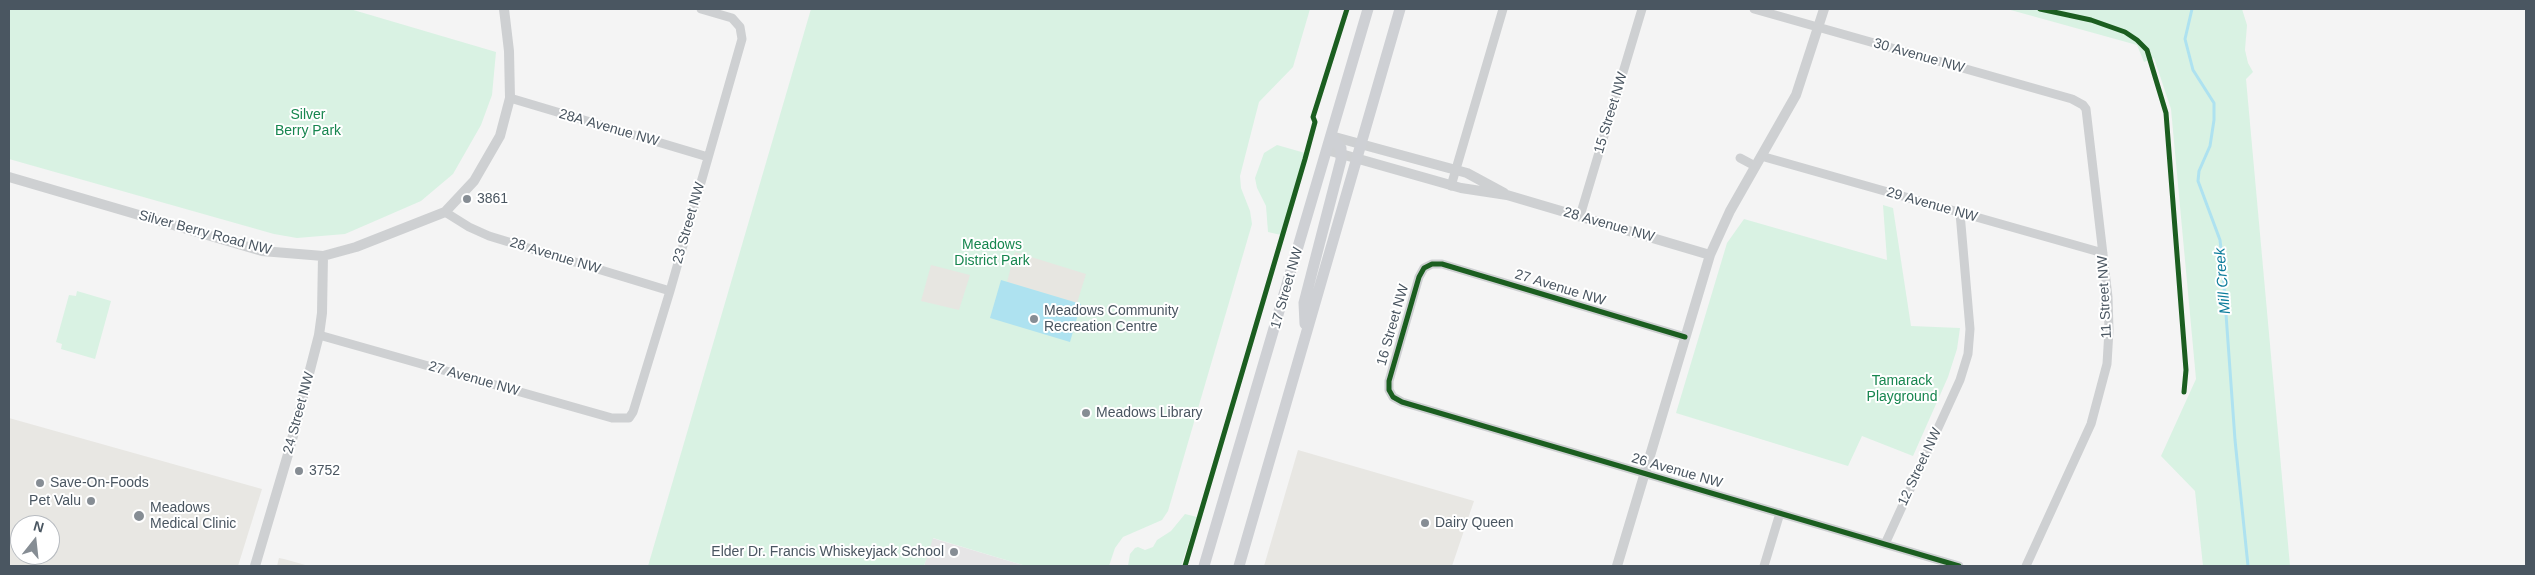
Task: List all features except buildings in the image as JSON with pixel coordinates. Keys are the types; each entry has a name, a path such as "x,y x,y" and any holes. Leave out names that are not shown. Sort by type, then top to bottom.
{"main road":[{"name":"17 Street NW","path":"1204,566 1368,9"},
{"path":"1239,566 1400,9"},
{"path":"1305,335 1304,303 1342,154 1338,143 1331,136"}],"street":[{"name":"Silver Berry Road NW","path":"9,177 262,251 323,256 394,234 445,212 474,181 500,136 510,98 509,51 504,9"},
{"name":"23 Street NW","path":"630,418 634,412 670,291 742,39 740,27 732,18 701,9"},
{"path":"1451,186 1502,9"},
{"name":"15 Street NW","path":"1580,216 1642,9"},
{"name":"30 Avenue NW","path":"1754,9 2072,99 2083,104"},
{"path":"1617,566 1710,254 1730,210 1796,95 1824,9"},
{"name":"28A Avenue NW","path":"510,98 708,157"},
{"name":"11 Street NW","path":"2026,566 2091,424 2101,391 2109,330 2089,120 2083,104"},
{"name":"28 Avenue NW","path":"1331,136 1456,170 1507,195 1710,254"},
{"name":"28 Avenue NW","path":"1327,150 1451,186 1483,193 1507,195"},
{"name":"29 Avenue NW","path":"1761,156 2103,253"},
{"path":"1740,158 1755,166"},
{"name":"28 Avenue NW","path":"445,212 469,227 489,236 670,291"},
{"name":"12 Street NW","path":"1885,544 1960,380 1968,354 1970,329 1960,213"},
{"name":"24 Street NW","path":"255,566 319,335 323,304 323,256"},
{"name":"27 Avenue NW","path":"1428,265 1442,264 1685,337"},
{"name":"16 Street NW","path":"1390,394 1389,381 1419,276 1428,265"},
{"name":"27 Avenue NW","path":"319,335 612,418 630,418"},
{"name":"26 Avenue NW","path":"1390,394 1402,402 1959,566"},
{"path":"1764,566 1780,513"}],"shaded area":[{"path":"9,418 262,489 238,566 9,566"},
{"path":"1298,450 1474,501 1452,566 1264,566"},
{"name":"Elder Dr. Francis Whiskeyjack School","path":"932,538 1026,566 924,566"},
{"path":"279,558 284,559 309,566 277,566"}],"green space":[{"name":"Silver Berry Park","path":"9,9 350,9 496,52 492,95 481,125 453,174 421,201 345,234 297,238 274,234 9,159"},
{"name":"Meadows District Park","path":"811,9 1310,9 1293,67 1259,102 1240,176 1241,188 1250,211 1252,224 1168,511 1162,520 1123,537 1115,548 1109,566 1026,566 933,538 924,566 648,566"},
{"path":"2007,9 2242,9 2247,25 2245,50 2248,63 2253,72 2246,79 2290,566 2203,566 2195,491 2161,456 2196,379 2171,109 2154,58 2144,62 2137,45"},
{"path":"1277,145 1305,153 1281,235 1268,232 1266,206 1257,188 1255,178 1264,153"},
{"name":"Tamarack Playground","path":"1883,205 1893,208 1911,326 1960,328 1957,349 1948,377 1913,456 1862,436 1848,466 1676,413 1727,243 1744,219 1887,260"},
{"path":"77,291 111,301 95,359 61,349 62,344 56,342 69,295 76,296"},
{"path":"1185,514 1197,517 1181,566 1128,566 1130,554 1135,548 1138,547 1145,550 1153,547 1157,540 1171,531"}],"sand":[{"path":"1015,252 1086,274 1077,303 1007,282"},
{"path":"931,265 970,275 959,310 921,301"}],"water":[{"path":"1001,280 1081,304 1070,342 990,318"}],"waterway":[{"name":"Mill Creek","path":"2192,9 2185,39 2193,70 2214,103 2214,120 2210,146 2199,171 2198,181 2220,240 2235,440 2248,566"}],"cycle path":[{"path":"1185,566 1305,159 1315,122 1313,117 1347,9"},
{"path":"2040,9 2091,20 2125,32 2147,50 2166,113 2186,370 2184,392"},
{"path":"1685,337 1442,264 1432,264 1424,268 1419,277 1389,381 1389,390 1393,397 1402,402 1959,566"}],"place":[{"name":"3861","path":"467,199"},
{"name":"Meadows Community Recreation Centre","path":"1034,319"},
{"name":"Meadows Library","path":"1086,413"},
{"name":"3752","path":"299,471"},
{"name":"Save-On-Foods","path":"40,483"},
{"name":"Pet Valu","path":"91,501"},
{"name":"Meadows Medical Clinic","path":"139,516"},
{"name":"Dairy Queen","path":"1425,523"},
{"name":"Elder Dr. Francis Whiskeyjack School","path":"954,552"}]}
